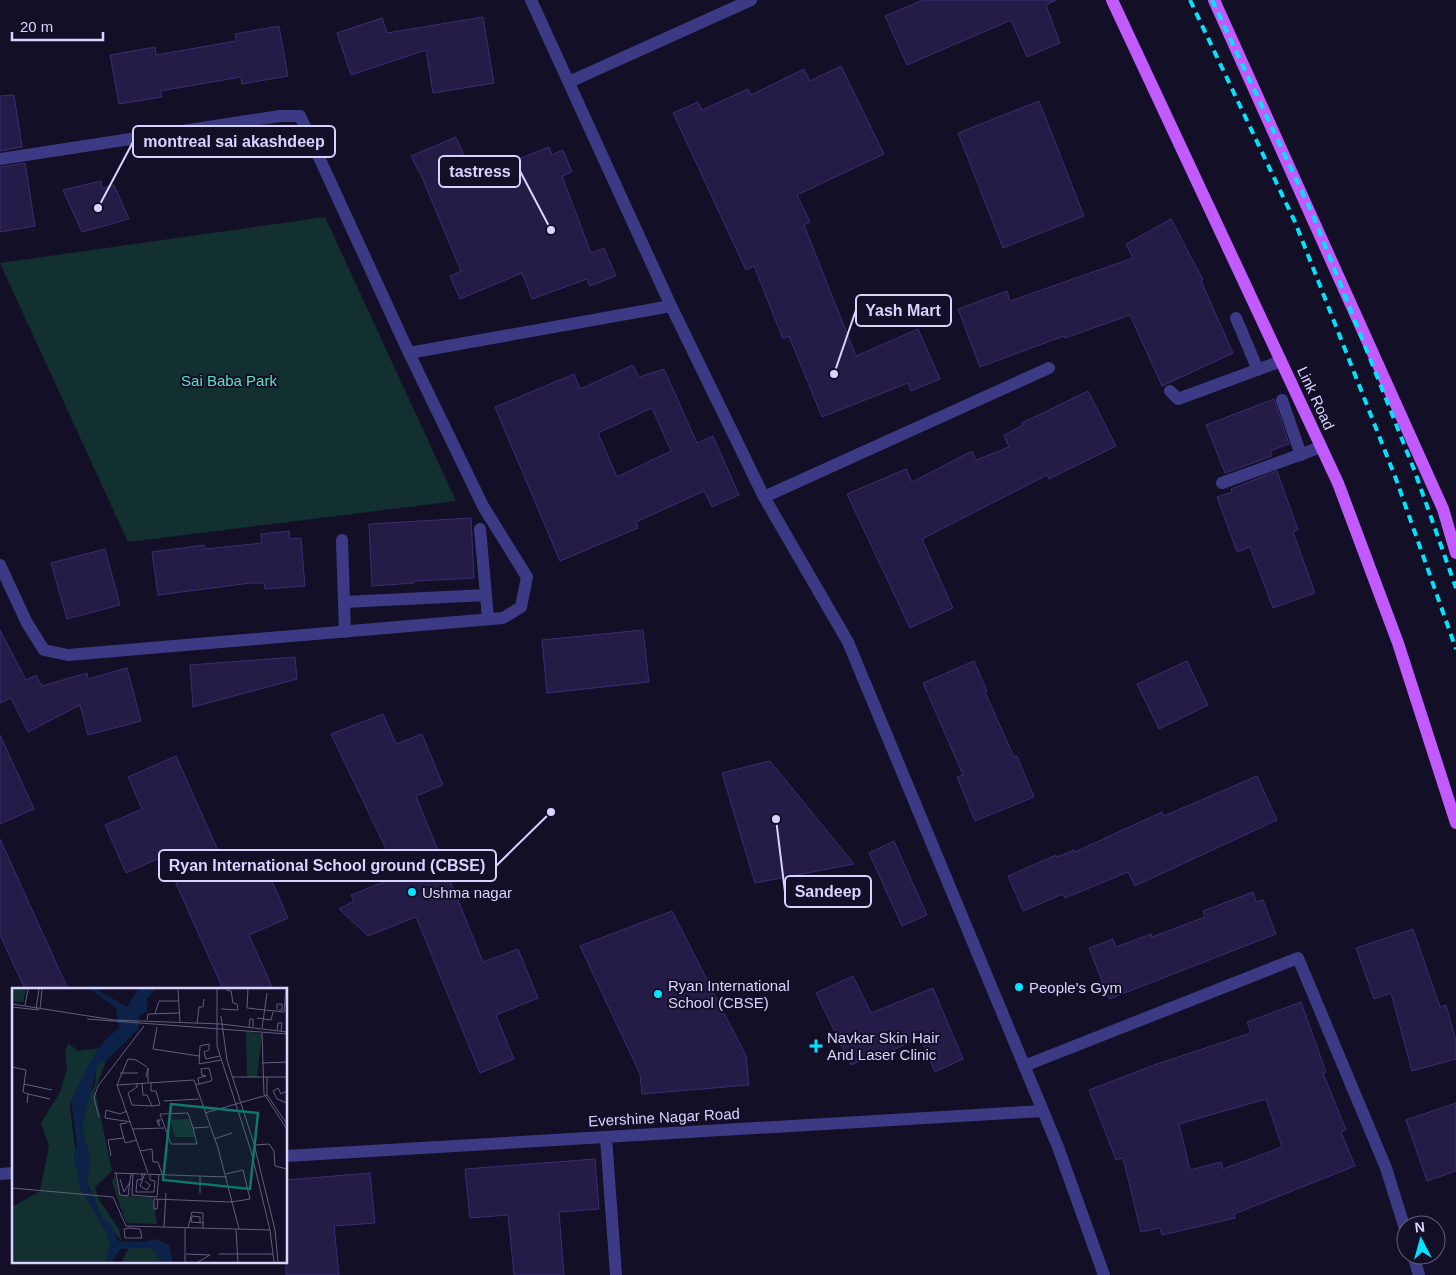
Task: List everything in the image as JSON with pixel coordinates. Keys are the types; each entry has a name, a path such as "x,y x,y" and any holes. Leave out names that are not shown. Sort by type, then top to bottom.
{"main road":[{"name":"Link Road","path":"1112,0 1338,483 1398,643 1456,823"},
{"path":"1214,0 1443,509 1452,524 1456,553"}],"street":[{"path":"531,0 671,306 764,497 848,642 1043,1111 1104,1275"},
{"path":"569,82 751,0"},
{"path":"0,159 280,116 300,116 409,353 483,506 527,577 521,607 503,618 68,656 44,650 28,623 0,565"},
{"path":"409,353 671,306"},
{"path":"1236,318 1258,370"},
{"path":"1170,391 1178,399 1281,361"},
{"path":"764,497 1049,368"},
{"path":"1282,400 1301,455"},
{"path":"1222,483 1321,447"},
{"path":"480,528 488,620"},
{"path":"342,540 345,632"},
{"path":"344,602 486,595"},
{"path":"1024,1066 1298,958 1386,1168 1401,1215"},
{"name":"Evershine Nagar Road","path":"288,1156 1043,1111"},
{"path":"606,1137 616,1275"}],"green space":[{"name":"Sai Baba Park","path":"325,217 456,501 128,542 0,263"}],"building":[{"path":"923,0 1056,0 1046,5 1060,43 1027,57 1011,20 907,65 885,16"},
{"path":"483,17 494,83 433,93 426,50 351,75 337,33 382,18 387,33"},
{"path":"279,26 288,76 242,84 241,77 160,91 162,97 119,104 110,55 155,47 156,55 236,41 235,34"},
{"path":"841,66 884,154 797,195 810,222 804,225 856,356 918,329 940,379 911,391 908,383 822,417 789,336 783,339 754,266 746,270 673,113 698,102 702,110 748,89 751,95 804,69 810,81"},
{"path":"14,95 22,147 0,151 0,96"},
{"path":"1039,101 1084,216 1003,248 958,133"},
{"path":"456,137 473,177 549,147 552,155 563,150 572,172 562,176 591,253 604,248 616,276 590,286 587,279 532,299 522,273 460,299 450,276 461,271 422,177 411,156"},
{"path":"25,163 35,226 0,232 0,167"},
{"path":"101,181 102,188 114,185 129,219 82,232 63,190"},
{"path":"1171,219 1203,280 1201,281 1233,353 1162,386 1130,315 1065,338 1064,336 980,367 958,309 1007,291 1010,301 1133,258 1126,244"},
{"path":"633,365 639,377 664,369 697,443 713,436 739,495 712,507 704,491 636,522 638,528 560,561 495,407 574,374 580,389","holes":["652,408 671,451 617,477 598,433"]},
{"path":"1088,391 1116,446 1049,479 1047,475 922,539 953,608 910,628 847,494 906,469 912,482 972,451 976,460 1009,447 1004,435 1023,425 1022,423"},
{"path":"1274,399 1289,444 1270,451 1272,456 1225,473 1206,425"},
{"path":"1277,471 1298,530 1293,532 1315,593 1273,608 1250,547 1237,552 1217,497 1232,492 1231,489"},
{"path":"471,518 474,578 414,581 414,583 372,586 369,524"},
{"path":"289,531 290,539 301,538 305,586 265,589 264,583 251,583 158,595 152,552 204,545 205,549 262,543 261,534"},
{"path":"105,549 120,605 67,619 51,563"},
{"path":"0,630 26,680 36,675 42,686 87,673 88,679 127,668 141,721 88,735 80,705 28,732 11,698 0,703"},
{"path":"643,630 649,682 547,693 542,640"},
{"path":"295,657 297,679 193,707 190,665"},
{"path":"974,661 987,691 985,692 1014,757 1017,756 1034,797 975,821 957,777 963,775 923,683"},
{"path":"1187,661 1208,705 1159,729 1137,684"},
{"name":"Ushma nagar","path":"383,714 396,744 422,734 443,785 416,796 483,962 518,949 538,998 496,1015 514,1059 480,1073 416,917 368,936 339,909 354,901 351,895 399,876 331,734"},
{"path":"0,735 34,809 0,824"},
{"path":"176,756 232,882 266,867 288,918 249,935 273,988 223,988 164,856 126,873 105,825 142,809 128,777"},
{"path":"770,761 854,864 755,883 722,773"},
{"path":"1257,776 1277,820 1135,886 1128,872 1065,898 1063,894 1023,911 1008,876 1056,855 1057,857 1074,850 1075,852 1162,812 1164,816"},
{"path":"0,839 68,988 25,988 0,935"},
{"path":"894,841 927,915 902,926 869,853"},
{"path":"1253,892 1256,902 1263,900 1276,934 1109,999 1089,948 1113,939 1116,947 1151,934 1152,937 1205,917 1203,911"},
{"name":"Ryan International School (CBSE)","path":"672,911 746,1056 749,1085 642,1094 640,1074 580,946"},
{"path":"1413,929 1440,1007 1446,1005 1456,1041 1456,1059 1412,1071 1391,993 1374,999 1356,948"},
{"path":"853,976 871,1013 933,988 963,1059 935,1072 920,1037 873,1060 871,1056 851,1065 816,993"},
{"path":"1301,1002 1326,1072 1323,1073 1346,1130 1341,1132 1355,1166 1234,1214 1235,1218 1162,1235 1160,1228 1141,1232 1123,1158 1116,1160 1089,1090 1157,1064 1251,1033 1247,1022","holes":["1266,1099 1282,1147 1223,1169 1221,1162 1190,1170 1179,1124"]},
{"path":"1456,1103 1456,1171 1427,1181 1406,1120"},
{"path":"595,1159 599,1209 559,1212 564,1275 514,1275 508,1215 470,1218 465,1169"},
{"path":"370,1173 375,1223 334,1226 339,1275 286,1275 286,1262 288,1262 288,1180"}],"railway":[{"path":"1190,0 1295,222 1396,479 1456,649"},
{"path":"1212,0 1313,215 1415,472 1456,588"}],"place":[{"name":"montreal sai akashdeep","path":"98,208"},
{"name":"tastress","path":"551,230"},
{"name":"Yash Mart","path":"834,374"},
{"name":"Ryan International School ground (CBSE)","path":"551,812"},
{"name":"Sandeep","path":"776,819"},
{"name":"Ushma nagar","path":"412,892"},
{"name":"People's Gym","path":"1019,987"},
{"name":"Ryan International School (CBSE)","path":"658,994"},
{"name":"Navkar Skin Hair And Laser Clinic","path":"816,1046"}]}
